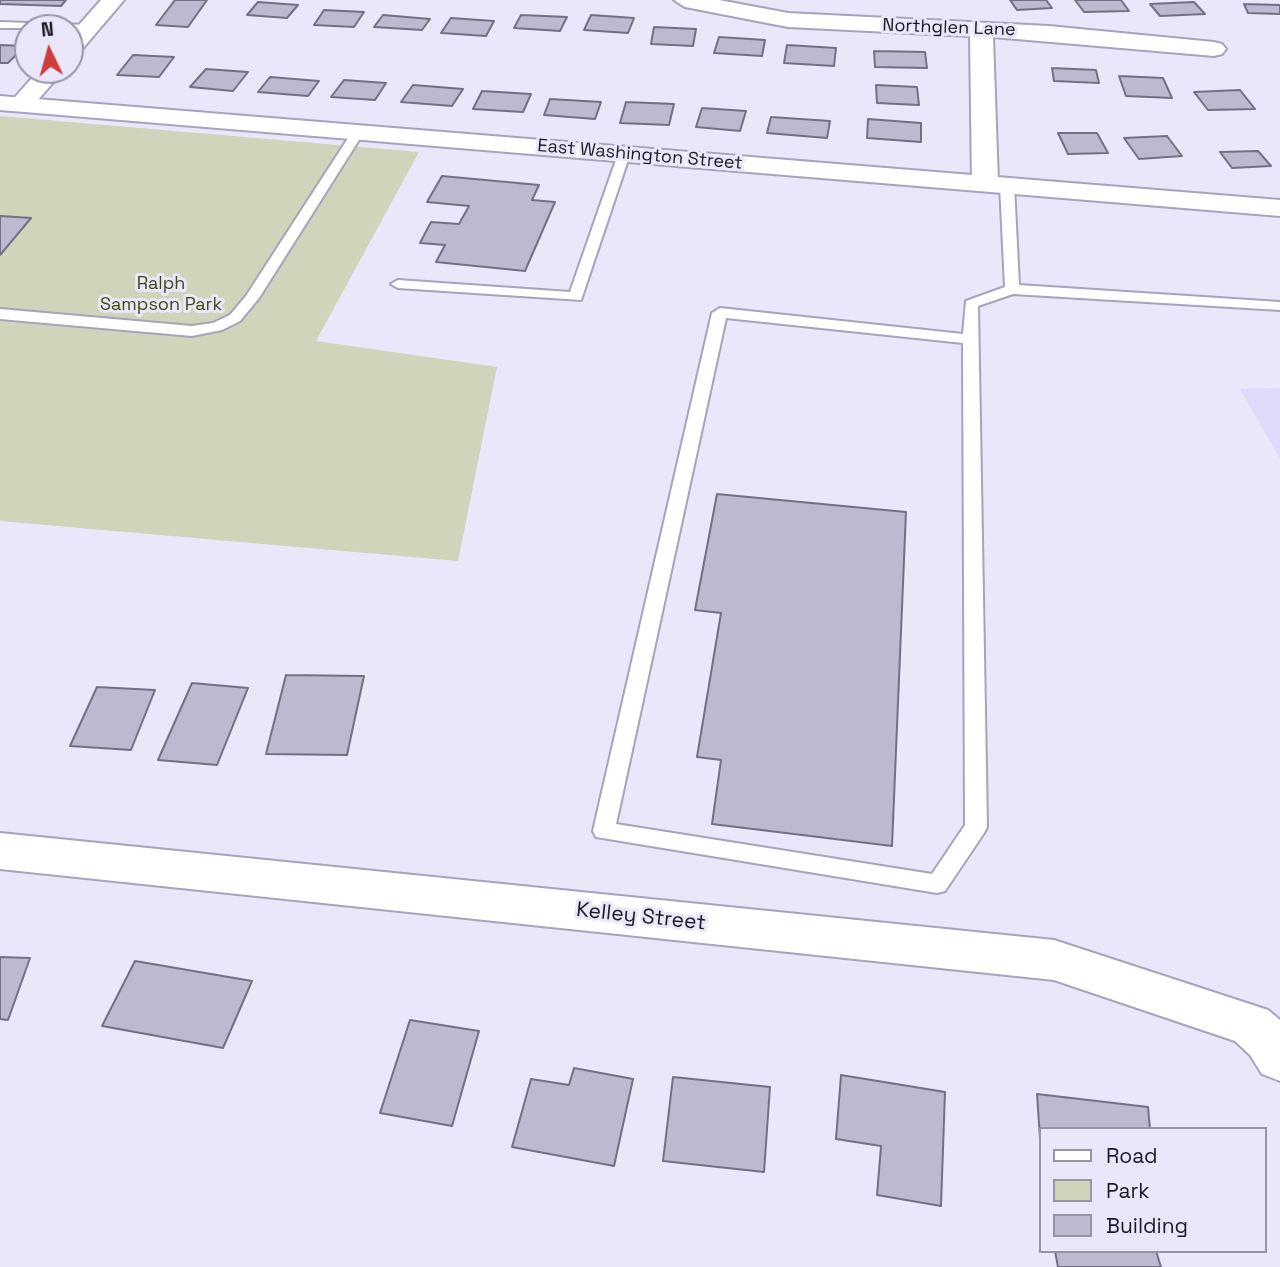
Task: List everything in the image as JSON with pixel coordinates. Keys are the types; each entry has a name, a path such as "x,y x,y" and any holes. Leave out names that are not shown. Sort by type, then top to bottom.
{"street":[{"path":"84,33 113,0"},
{"name":"Northglen Lane","path":"685,0 775,18 1049,33 1214,49"},
{"path":"981,30 996,184"},
{"path":"11,104 35,84"},
{"name":"East Washington Street","path":"11,104 1280,208"},
{"name":"Kelley Street","path":"0,851 1054,960 1251,1025 1274,1049"}],"lane":[{"path":"0,25 88,28"},
{"path":"0,314 192,331 217,327 235,318 253,298 358,132"},
{"path":"398,284 576,297 624,154"},
{"path":"996,184 1012,289"},
{"path":"971,339 720,313 604,831 937,884 976,827 971,304 1012,289 1280,306"}],"shaded area":[{"path":"1280,388 1280,459 1240,389"}],"green space":[{"name":"Ralph Sampson Park","path":"0,116 419,152 316,341 497,367 458,561 0,521"}],"building":[{"path":"0,0 66,0 61,6 0,4"},
{"path":"175,0 207,0 188,27 156,25"},
{"path":"1010,0 1046,0 1052,8 1017,10"},
{"path":"1075,0 1121,0 1129,11 1084,12"},
{"path":"258,2 298,5 287,18 247,15"},
{"path":"1194,2 1205,14 1160,16 1150,4"},
{"path":"1244,4 1280,5 1280,14 1248,13"},
{"path":"324,10 364,12 354,27 314,25"},
{"path":"383,15 430,19 422,30 374,27"},
{"path":"521,15 567,17 560,31 514,28"},
{"path":"591,15 634,18 628,33 584,30"},
{"path":"451,18 494,21 486,36 441,33"},
{"path":"654,27 696,29 693,46 651,44"},
{"path":"719,37 765,40 762,56 714,53"},
{"path":"0,45 14,46 14,57 8,63 0,63"},
{"path":"787,45 836,48 834,66 784,63"},
{"path":"874,51 925,52 927,68 875,67"},
{"path":"133,55 174,57 159,77 117,75"},
{"path":"1052,68 1096,70 1099,83 1054,81"},
{"path":"206,69 248,72 233,91 190,87"},
{"path":"1119,76 1163,78 1172,98 1126,96"},
{"path":"270,77 319,81 308,96 258,92"},
{"path":"344,80 386,83 375,100 331,97"},
{"path":"413,85 463,89 452,106 401,102"},
{"path":"876,85 917,87 919,105 877,103"},
{"path":"1240,90 1255,109 1208,110 1194,92"},
{"path":"482,91 531,94 523,112 473,109"},
{"path":"550,99 601,102 595,119 544,115"},
{"path":"626,102 674,104 669,125 620,123"},
{"path":"702,108 746,111 740,131 696,127"},
{"path":"771,117 830,121 827,138 767,133"},
{"path":"868,119 921,123 921,142 867,138"},
{"path":"1058,133 1097,133 1108,153 1068,154"},
{"path":"1167,136 1182,156 1139,159 1124,138"},
{"path":"1258,151 1271,166 1232,168 1220,152"},
{"path":"442,176 539,185 532,200 555,202 525,271 436,262 445,245 420,243 431,222 459,224 469,206 427,202"},
{"path":"0,216 31,218 0,255"},
{"path":"717,494 906,512 892,846 712,824 721,760 697,757 721,613 695,610"},
{"path":"286,675 364,676 347,755 266,754"},
{"path":"192,683 248,688 217,765 158,760"},
{"path":"97,687 155,690 131,750 70,746"},
{"path":"0,957 30,958 8,1020 0,1019"},
{"path":"135,961 252,981 223,1048 102,1026"},
{"path":"410,1020 479,1031 452,1126 380,1113"},
{"path":"574,1068 633,1079 614,1166 512,1147 531,1079 569,1085"},
{"path":"841,1075 945,1092 941,1206 877,1195 881,1146 836,1139"},
{"path":"673,1077 770,1087 764,1172 663,1161"},
{"path":"1037,1094 1148,1107 1150,1127 1039,1127"},
{"path":"1055,1253 1157,1253 1161,1267 1058,1267"}]}
